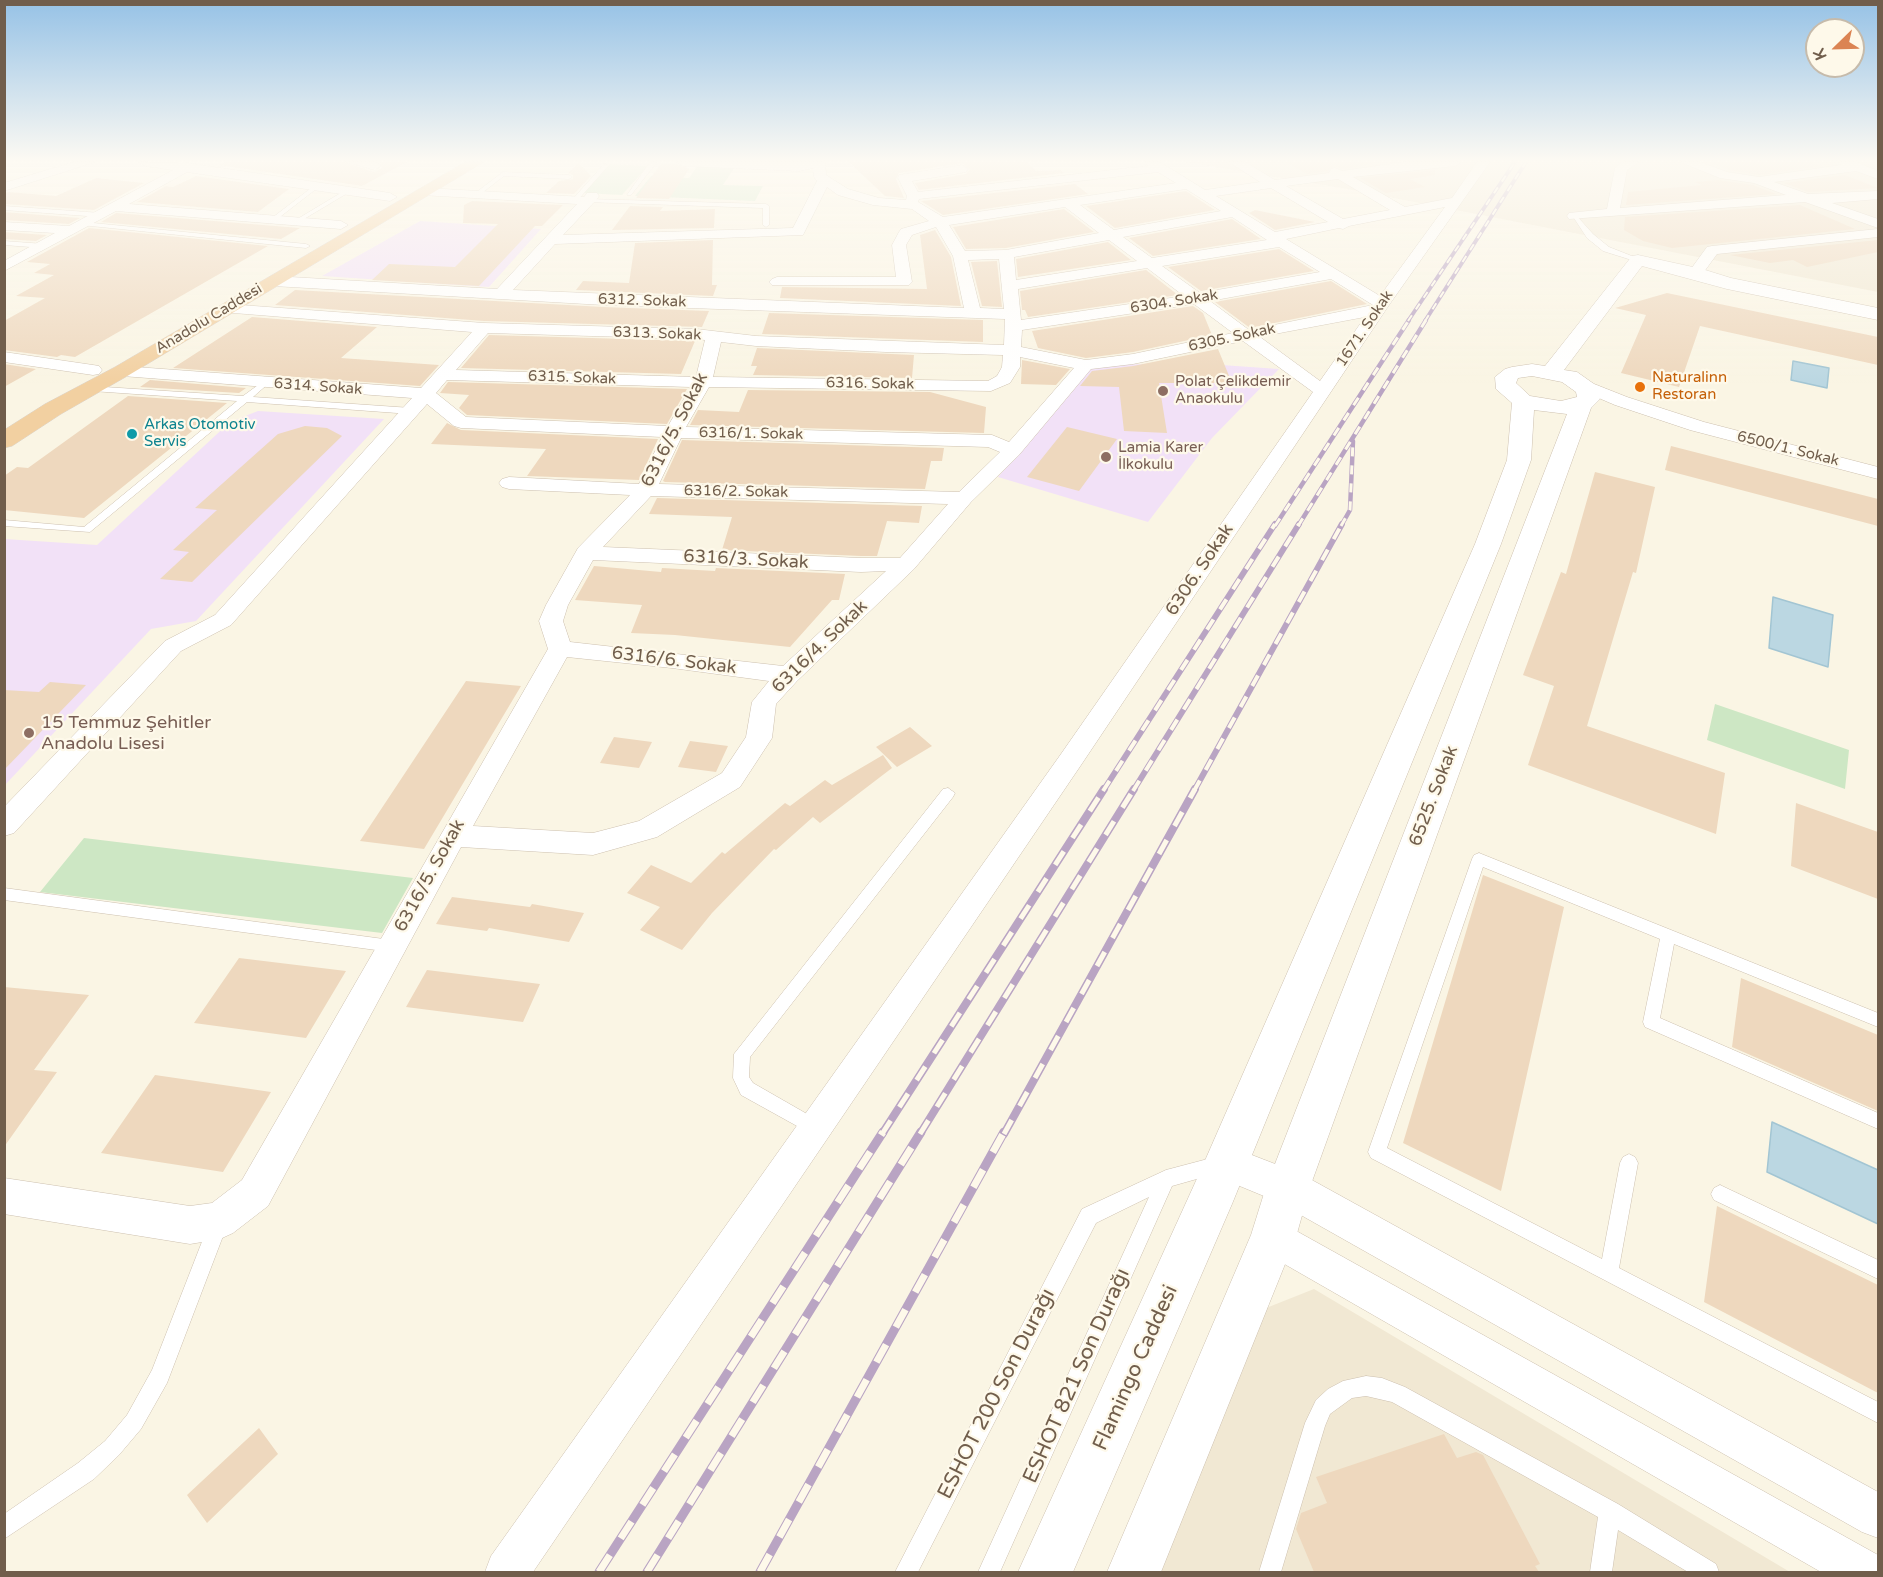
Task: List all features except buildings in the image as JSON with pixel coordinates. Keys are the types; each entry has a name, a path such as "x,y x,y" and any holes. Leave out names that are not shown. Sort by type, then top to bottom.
{"highway":[{"name":"Anadolu Caddesi","path":"4,441 53,409 92,379 323,236"},
{"name":"Anadolu Caddesi","path":"4,421 92,379 122,371 350,236"}],"street":[{"path":"4,267 63,236"},
{"path":"501,294 556,236"},
{"path":"552,240 688,236"},
{"path":"777,282 904,282 899,245 904,236"},
{"path":"948,236 960,256 973,312"},
{"path":"960,256 1006,254 1108,236"},
{"path":"1112,236 1245,335 1326,386"},
{"path":"1270,236 1334,274 1381,307"},
{"path":"1008,286 1296,236"},
{"name":"1671. Sokak","path":"1326,386 1431,236"},
{"path":"1696,273 1712,250 1853,236"},
{"path":"1006,254 1012,321 1011,350"},
{"path":"1551,372 1638,260 1696,273 1727,283 1878,314"},
{"path":"1696,273 1728,274 1878,303"},
{"name":"6304. Sokak","path":"1012,321 1196,298 1334,274"},
{"name":"6312. Sokak","path":"273,280 501,294 973,312 1012,321"},
{"name":"6305. Sokak","path":"1086,365 1133,359 1381,307"},
{"name":"6313. Sokak","path":"227,309 484,328 714,336 756,341 886,347 1011,350 1086,365"},
{"path":"4,825 173,646 223,620 484,328"},
{"name":"6316/5. Sokak","path":"4,1196 190,1226 220,1220 255,1193 391,946 560,649 550,621 557,605 586,553 646,490 674,432 703,382 714,336"},
{"name":"6316. Sokak","path":"703,382 991,386 1004,380 1011,367 1011,350"},
{"path":"4,357 92,379"},
{"name":"6316/4. Sokak","path":"453,836 593,844 647,829 731,780 759,738 764,702 788,675 906,564 964,498 1012,451 1086,365"},
{"name":"6314. Sokak","path":"122,371 265,384 419,403"},
{"path":"1521,371 1551,372 1581,397 1561,408 1523,401 1507,389 1506,377 1521,371"},
{"name":"6315. Sokak","path":"442,375 703,382"},
{"name":"6306. Sokak","path":"507,1572 1070,760 1326,386"},
{"name":"6500/1. Sokak","path":"1581,397 1611,411 1697,426 1878,473"},
{"name":"6525. Sokak","path":"1288,1187 1581,397"},
{"path":"1523,401 1519,460 1488,544 1226,1163 1288,1187 1878,1516"},
{"name":"6316/1. Sokak","path":"419,403 461,422 674,432 992,441 1012,451"},
{"name":"6316/2. Sokak","path":"509,483 646,490 964,498"},
{"name":"6316/3. Sokak","path":"586,553 861,565 906,564"},
{"name":"6316/6. Sokak","path":"560,649 788,675"},
{"name":"Flamingo Caddesi","path":"1044,1572 1226,1163"},
{"path":"1134,1572 1273,1238 1288,1187"},
{"path":"1273,1238 1864,1572"}],"lane":[{"path":"181,236 306,246"},
{"path":"1590,236 1606,249 1638,260"},
{"path":"4,243 44,246"},
{"path":"92,379 243,400 419,403"},
{"path":"4,523 86,530 265,384"},
{"path":"815,1128 747,1089 741,1078 742,1054 948,793"},
{"path":"1878,1020 1479,859 1377,1152 1878,1413"},
{"path":"4,894 391,946"},
{"path":"1668,935 1651,1022 1878,1120"},
{"path":"1166,1179 1226,1163"},
{"path":"1609,1273 1629,1163"},
{"name":"ESHOT 200 Son Durağı","path":"906,1572 1089,1216 1166,1179"},
{"name":"ESHOT 821 Son Durağı","path":"989,1572 1166,1179"},
{"path":"1720,1194 1878,1270"},
{"path":"4,1528 86,1471 112,1448 134,1422 160,1376 220,1220"},
{"path":"1270,1572 1315,1423 1323,1407 1335,1396 1350,1388 1374,1387 1398,1394 1610,1512 1708,1572"},
{"path":"1601,1572 1610,1512"}],"shaded area":[{"path":"394,236 535,236 489,287 322,276"},
{"path":"1587,236 1878,236 1878,292"},
{"path":"1101,364 1222,365 1279,369 1212,438 1148,522 998,477 1087,368"},
{"path":"258,411 384,419 196,621 151,629 5,785 4,539 97,545 230,422"},
{"path":"1314,1289 1790,1572 1149,1572 1246,1316"}],"green space":[{"path":"1715,704 1849,750 1845,789 1707,740"},
{"path":"84,838 413,878 382,933 40,892"}],"water":[{"path":"1793,361 1829,368 1827,388 1791,380"},
{"path":"1773,597 1833,615 1828,667 1769,648"},
{"path":"1772,1122 1878,1170 1878,1224 1767,1172"}],"railway":[{"path":"1408,321 1465,236"},
{"path":"1425,321 1479,236"},
{"path":"1275,526 1409,320"},
{"path":"1298,526 1426,320"},
{"path":"1341,526 1350,510 1353,441"},
{"path":"1103,791 1275,524"},
{"path":"1133,791 1299,524"},
{"path":"1194,791 1342,524"},
{"path":"882,1134 1104,789"},
{"path":"920,1134 1134,789"},
{"path":"1004,1134 1195,789"},
{"path":"599,1572 883,1132"},
{"path":"647,1572 921,1132"},
{"path":"760,1572 1004,1132"}],"place":[{"name":"Naturalinn Restoran","path":"1640,387"},
{"name":"Polat Çelikdemir Anaokulu","path":"1163,391"},
{"name":"Arkas Otomotiv Servis","path":"132,434"},
{"name":"Lamia Karer İlkokulu","path":"1106,457"},
{"name":"15 Temmuz Şehitler Anadolu Lisesi","path":"29,733"}]}
